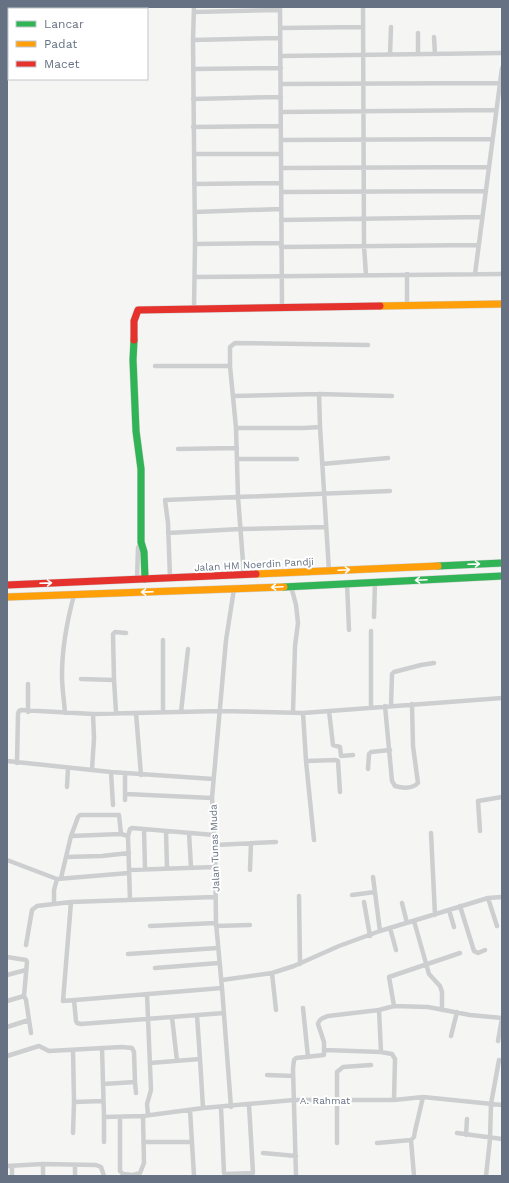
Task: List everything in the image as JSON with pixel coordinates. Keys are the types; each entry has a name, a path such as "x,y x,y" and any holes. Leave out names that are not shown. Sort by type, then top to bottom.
{"main road":[{"path":"145,579 144,552 141,542 141,469 136,423 133,360 134,321 138,310 282,309 502,304"},
{"name":"Jalan HM Noerdin Pandji","path":"7,585 502,563"},
{"path":"7,597 234,589 502,576"}],"street":[{"path":"363,7 364,246 366,275"},
{"path":"194,309 194,10 280,9 282,309"},
{"path":"390,54 391,27"},
{"path":"280,28 363,28"},
{"path":"418,33 418,54"},
{"path":"434,37 435,54"},
{"path":"193,40 280,38"},
{"path":"280,56 502,53"},
{"path":"193,69 281,68"},
{"path":"475,274 502,68"},
{"path":"281,84 499,83"},
{"path":"193,99 281,97"},
{"path":"281,112 496,110"},
{"path":"194,127 281,126"},
{"path":"281,140 492,139"},
{"path":"194,154 281,154"},
{"path":"281,168 488,167"},
{"path":"194,184 281,183"},
{"path":"281,192 485,191"},
{"path":"194,212 281,210"},
{"path":"281,220 482,217"},
{"path":"195,244 364,246 478,245"},
{"path":"407,274 407,305"},
{"path":"195,277 502,274"},
{"path":"244,575 238,497 236,428 230,366 230,347 235,343 368,345"},
{"path":"155,366 230,366"},
{"path":"233,396 319,394 392,396"},
{"path":"319,394 329,571"},
{"path":"236,428 320,427"},
{"path":"178,449 237,448"},
{"path":"322,464 388,458"},
{"path":"237,459 297,459"},
{"path":"170,578 165,500 390,491"},
{"path":"168,533 240,529 326,527"},
{"path":"137,580 138,548 141,542"},
{"path":"374,582 374,617"},
{"path":"347,584 349,630"},
{"path":"291,586 296,605 298,623 295,646 293,712"},
{"name":"Jalan Tunas Muda","path":"231,1107 222,980 216,925 214,867 215,845 212,798 226,640 234,589"},
{"path":"65,713 62,676 63,657 66,629 74,595"},
{"path":"371,631 371,708"},
{"path":"116,712 113,634 115,632 126,633"},
{"path":"162,640 163,712"},
{"path":"181,712 188,649"},
{"path":"391,706 392,674 394,672 434,663"},
{"path":"81,679 114,680"},
{"path":"28,684 28,712"},
{"path":"17,763 18,712 21,710 28,712 93,714 116,712 220,711 303,713 502,698"},
{"path":"385,706 392,781 395,786 401,788 417,785 418,783 413,746 412,704"},
{"path":"329,711 333,745 340,747 342,756 353,755"},
{"path":"136,712 141,775"},
{"path":"303,713 314,840"},
{"path":"92,770 94,738 93,714"},
{"path":"368,769 369,754 371,752 390,750"},
{"path":"7,761 125,774 213,779"},
{"path":"306,761 338,761 340,792"},
{"path":"67,787 68,768"},
{"path":"110,772 113,805"},
{"path":"125,774 126,800"},
{"path":"126,794 212,798"},
{"path":"480,831 478,801 502,797"},
{"path":"54,904 54,890 78,817 80,815 119,815 121,834"},
{"path":"130,900 128,836 130,829 214,835"},
{"path":"144,830 145,870"},
{"path":"166,831 167,868"},
{"path":"189,833 191,868"},
{"path":"431,833 434,915"},
{"path":"71,836 121,834 128,836"},
{"path":"215,845 276,842"},
{"path":"250,870 251,843"},
{"path":"66,857 102,856 129,853"},
{"path":"7,860 59,878 167,868 214,867"},
{"path":"373,877 380,931"},
{"path":"352,895 375,892"},
{"path":"299,896 300,964"},
{"path":"26,945 32,910 37,906 71,902 215,897"},
{"path":"222,980 272,973 300,964 339,946 370,936 380,931 488,898 502,897"},
{"path":"488,898 498,926"},
{"path":"71,902 63,1001 222,988"},
{"path":"364,902 370,936"},
{"path":"402,903 407,923"},
{"path":"460,906 474,951 478,953 485,950"},
{"path":"449,910 454,928"},
{"path":"414,921 429,974 440,986 442,992 442,1010"},
{"path":"150,926 250,924"},
{"path":"390,928 396,950"},
{"path":"128,954 218,948"},
{"path":"394,1006 389,977 460,953"},
{"path":"7,957 26,960 27,962 24,996 26,1000 31,1034"},
{"path":"155,968 219,963"},
{"path":"7,976 26,970"},
{"path":"272,973 276,1010"},
{"path":"120,1117 119,1166 121,1173 133,1175 140,1173 144,1163 145,1116 151,1090 147,994"},
{"path":"7,1001 24,996"},
{"path":"74,1000 76,1021 79,1024 224,1013"},
{"path":"296,1176 293,1076 294,1060 296,1058 308,1056 322,1056 324,1054 325,1050 318,1024 322,1018 353,1012 379,1010 394,1006 428,1007 502,1018 498,1041"},
{"path":"303,1008 308,1056"},
{"path":"379,1010 381,1052"},
{"path":"452,1036 457,1012"},
{"path":"196,1015 203,1108"},
{"path":"172,1017 177,1061"},
{"path":"7,1027 29,1020"},
{"path":"7,1056 39,1046 49,1051 132,1048 134,1052 136,1094"},
{"path":"102,1048 104,1142"},
{"path":"73,1050 73,1133"},
{"path":"325,1050 381,1052 392,1054 395,1059 394,1100"},
{"path":"150,1063 200,1059"},
{"path":"486,1176 490,1139 491,1104 499,1060"},
{"path":"338,1143 337,1072 343,1067 371,1065"},
{"path":"267,1075 293,1076"},
{"path":"103,1084 135,1082"},
{"path":"377,1143 410,1140 414,1137 423,1097"},
{"name":"A. Rahmat","path":"104,1117 145,1116 203,1108 231,1107 294,1100 394,1100 423,1097 502,1105"},
{"path":"74,1102 103,1101"},
{"path":"221,1107 224,1173 253,1173 249,1105"},
{"path":"190,1110 194,1176"},
{"path":"466,1135 467,1119"},
{"path":"457,1133 490,1139 502,1139"},
{"path":"410,1140 414,1176"},
{"path":"144,1142 192,1142"},
{"path":"263,1153 296,1156"},
{"path":"43,1164 43,1176"},
{"path":"12,1176 10,1166 43,1164 99,1166 102,1168 104,1176"},
{"path":"75,1165 75,1176"}],"traffic: fast":[{"path":"134,340 133,360 136,431 141,469 141,542 144,552 145,579"},
{"path":"438,566 502,563"},
{"path":"284,587 502,576"}],"traffic: slow":[{"path":"380,306 502,304"},
{"path":"256,574 438,566"},
{"path":"7,597 284,587"}],"traffic: jam":[{"path":"134,340 134,321 138,310 380,306"},
{"path":"7,585 256,574"}]}
